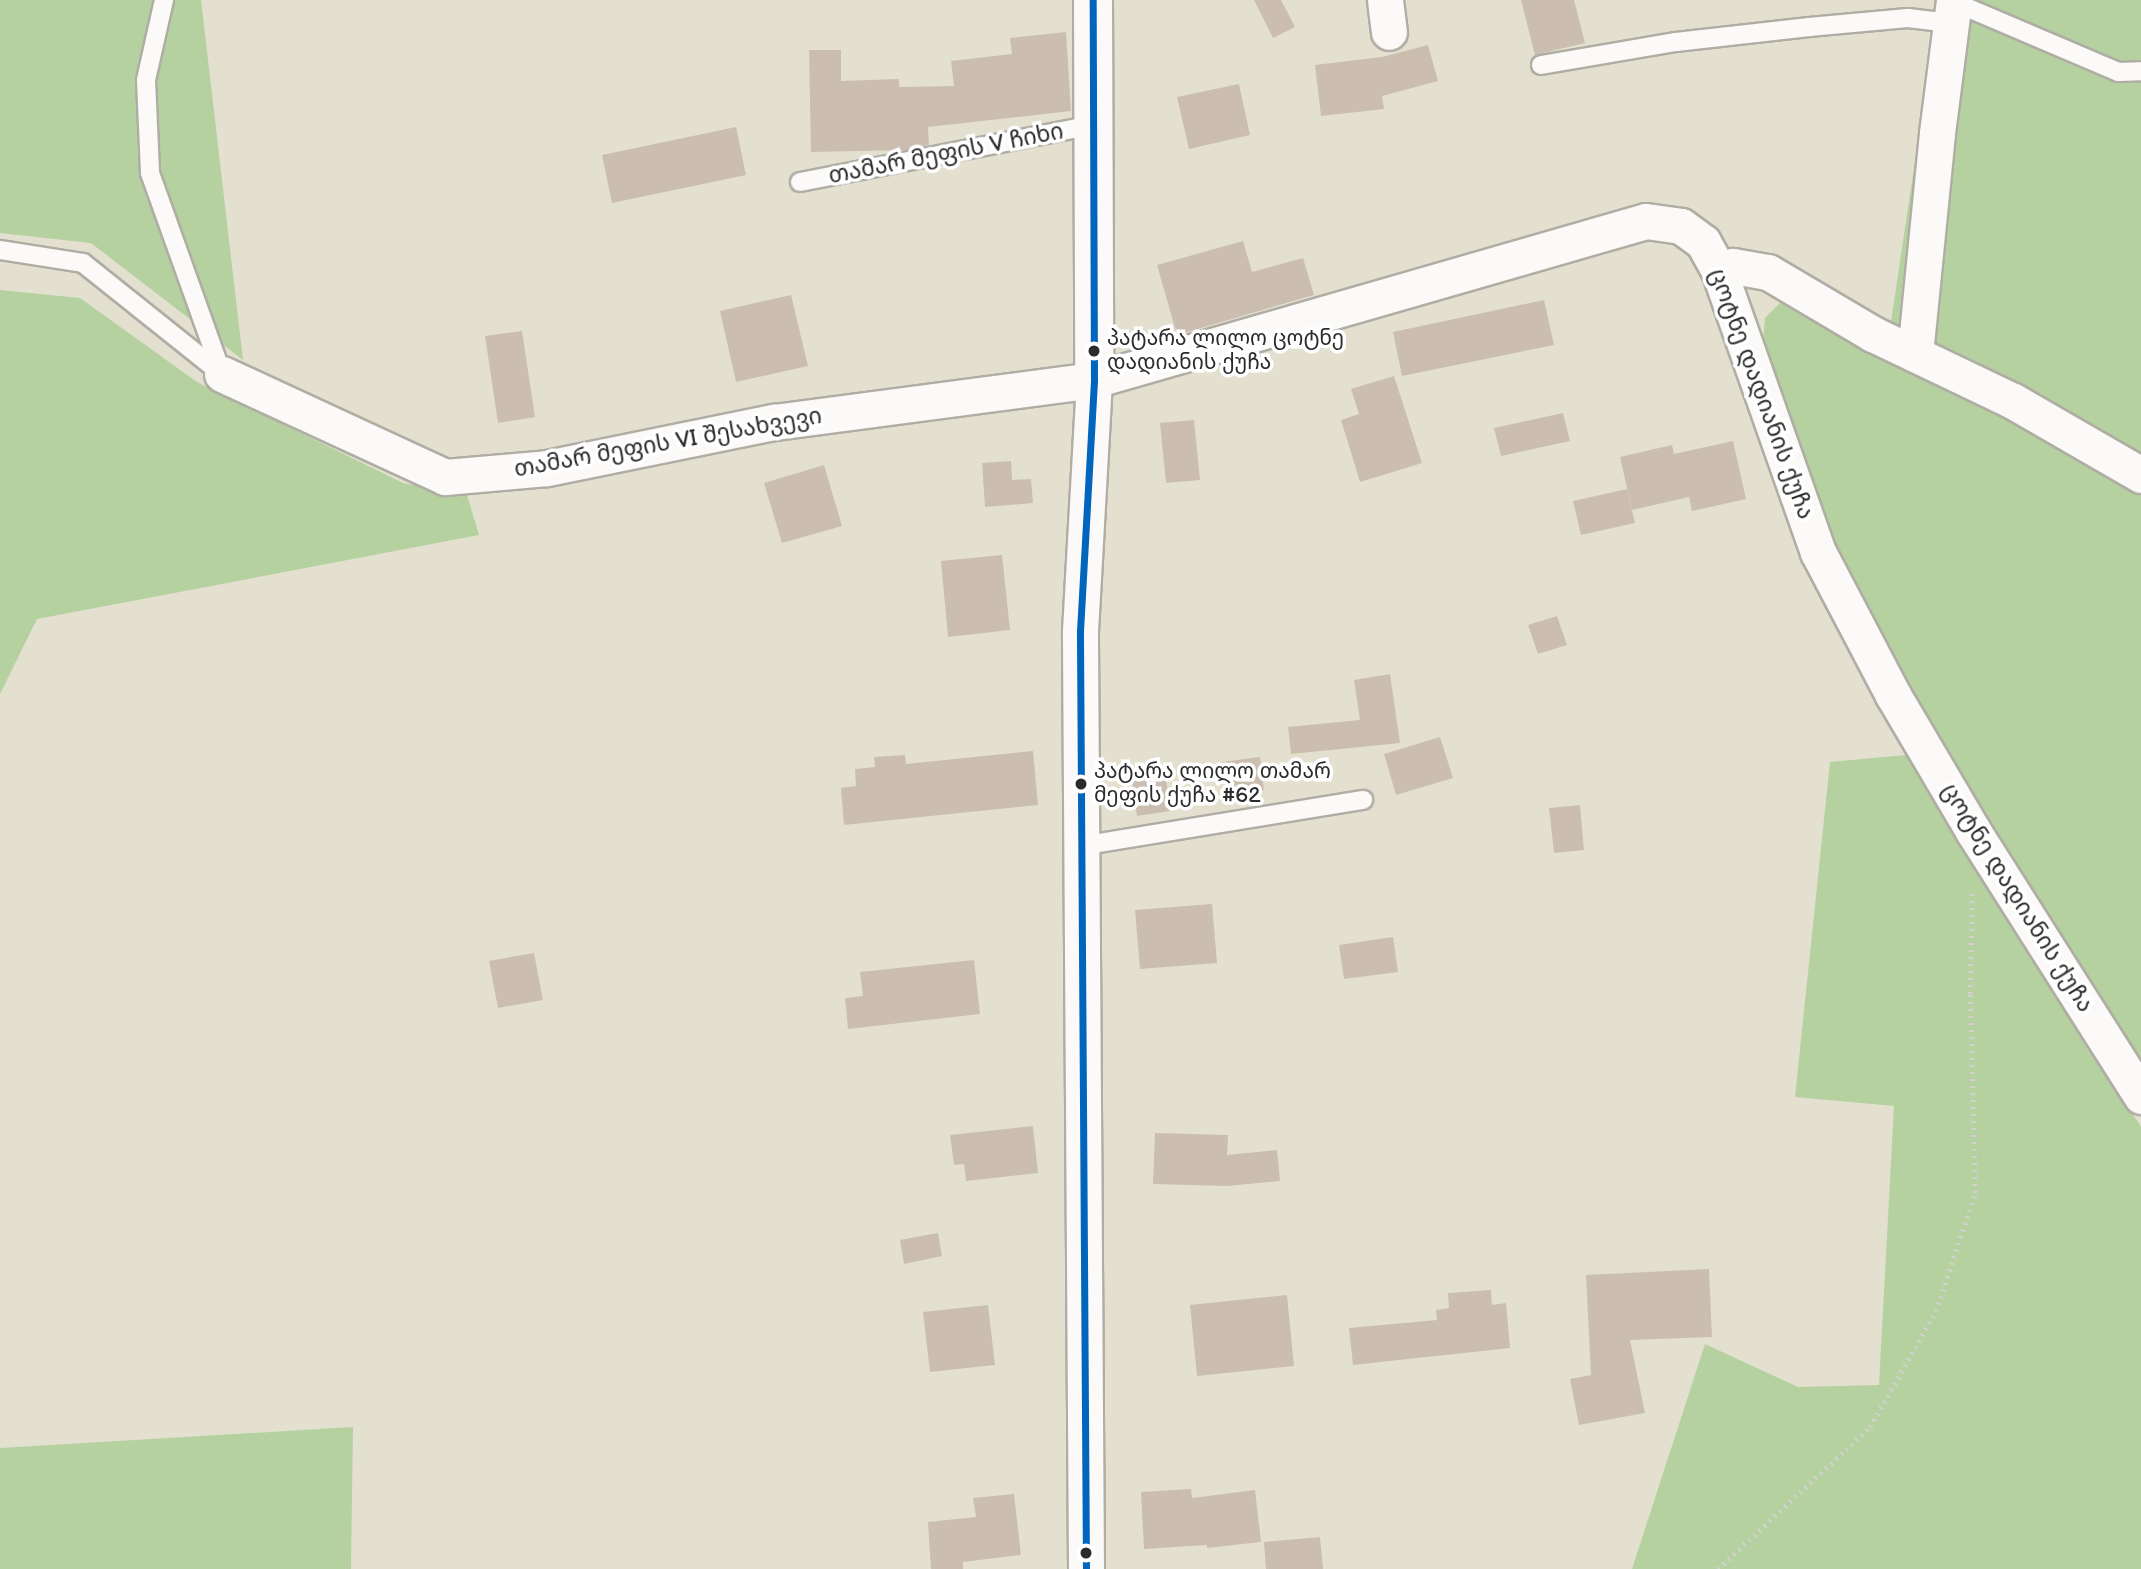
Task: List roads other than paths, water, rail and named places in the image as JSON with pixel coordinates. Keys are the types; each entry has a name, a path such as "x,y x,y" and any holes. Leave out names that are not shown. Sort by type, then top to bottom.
{"street":[{"path":"1086,1569 1080,631 1094,380 1093,0"},
{"path":"1915,354 1953,8"},
{"name":"ცოტნე დადიანის ქუჩა","path":"1094,380 1646,220 1681,226 1703,242 1719,271 1818,552 1893,695 2141,1096"},
{"path":"1719,271 1733,266 1768,272 1873,334 2014,401 2141,475"},
{"name":"თამარ მეფის VI შესახვევი","path":"222,374 445,477 547,468 774,422 1094,380"}],"lane":[{"path":"164,0 146,80 150,173 222,374"},
{"path":"1541,65 1676,43 1908,18 1953,8 2118,72 2141,71"},
{"name":"თამარ მეფის V ჩიხი","path":"800,182 1092,125"},
{"path":"0,250 83,263 222,374"},
{"path":"1081,846 1363,800"}],"place":[{"name":"პატარა ლილო ცოტნე დადიანის ქუჩა","path":"1094,351"},
{"name":"პატარა ლილო თამარ მეფის ქუჩა #62","path":"1081,784"}]}
